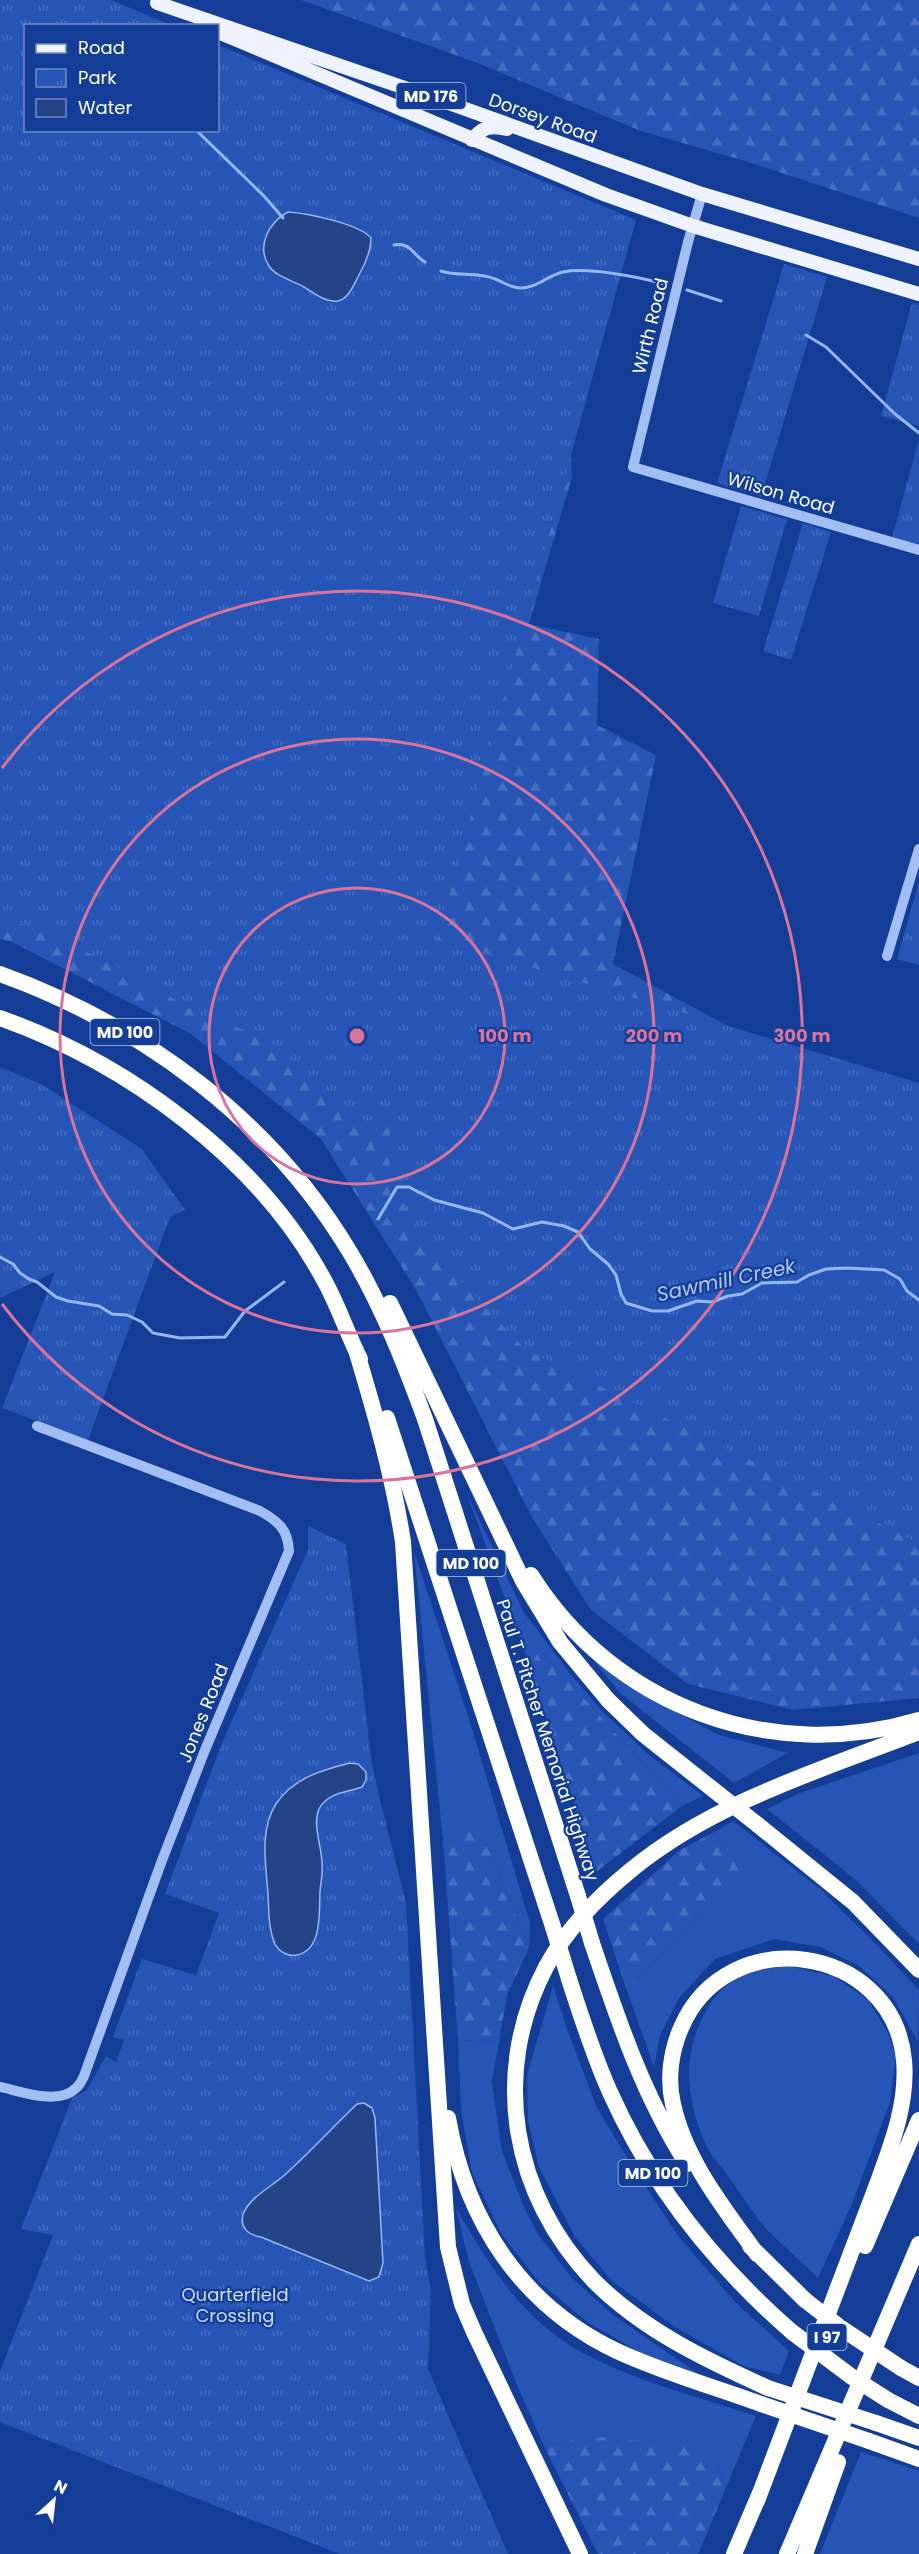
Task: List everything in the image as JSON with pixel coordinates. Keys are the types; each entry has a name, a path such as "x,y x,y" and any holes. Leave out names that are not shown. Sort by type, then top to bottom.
{"highway":[{"name":"Paul T. Pitcher Memorial Highway","path":"0,974 72,1004 156,1051 237,1114 305,1187 351,1254 380,1308 402,1357 425,1419 622,2034 652,2103 699,2182 723,2215 757,2254 805,2300 850,2334 919,2378"},
{"name":"MD 100","path":"0,1018 93,1059 168,1107 246,1176 300,1242 324,1280 377,1391 392,1431 569,1979 609,2090 650,2169 701,2241 735,2280 792,2332 852,2377 919,2416"},
{"path":"305,1187 357,1249 390,1302 523,1581 555,1634 582,1671 643,1734 853,1902 919,1970"},
{"path":"356,1350 382,1435 396,1496 403,1542 432,1977 444,2215 448,2247 455,2277 474,2332 580,2554"},
{"path":"482,1496 541,1591 563,1618 586,1643 614,1666 670,1701 738,1726 772,1733 840,1736 886,1730 919,1720"},
{"path":"919,1732 756,1796 702,1822 639,1864 598,1899 547,1965 533,1995 522,2028 515,2068 515,2106 521,2151 535,2193 549,2221 569,2252 595,2282 630,2312 667,2338 709,2362 768,2388 919,2438"},
{"path":"757,2254 719,2201 690,2151 672,2103 672,2056 685,2018 697,1999 727,1973 750,1963 772,1958 798,1958 822,1962 854,1978 879,2000 890,2017 899,2038 904,2058 904,2083 894,2137 757,2501"},
{"path":"432,1977 454,2154 477,2214 511,2266 536,2295 564,2319 590,2336 642,2361 919,2459"},
{"name":"I 97","path":"734,2554 919,2120"},
{"name":"I 97","path":"788,2554 919,2244"},
{"path":"805,2554 912,2261"}],"main road":[{"name":"Dorsey Road","path":"154,1 200,24"},
{"name":"Dorsey Road","path":"154,1 702,194 919,259"},
{"name":"MD 176","path":"219,32 606,195 693,226 919,294"},
{"path":"472,140 481,130 495,127 550,140"}],"street":[{"name":"Wirth Road","path":"633,467 702,194"},
{"name":"Wilson Road","path":"633,467 919,550"},
{"path":"887,956 919,849"},
{"name":"Jones Road","path":"0,2087 53,2096 66,2094 76,2089 84,2076 205,1750 289,1551 286,1533 281,1526 260,1512 37,1426"}],"green space":[{"path":"0,0 111,0 169,24 24,24 24,132 219,132 219,45 636,220 437,939 919,1083 919,1543 525,1349 431,1250 389,1178 389,1117 372,1125 252,1032 203,1017 108,961 17,923 0,919"},
{"path":"301,0 919,0 919,218 745,161 641,131 475,62"},
{"path":"784,264 827,277 761,497 717,483"},
{"path":"912,303 919,305 919,426 881,416"},
{"path":"569,431 572,477 529,624 599,639 597,725 656,755 613,964 815,1073 919,1099 919,1698 793,1710 688,1684 591,1610 533,1519 416,1290 321,1139 191,1034 10,941 0,939 0,810"},
{"path":"919,439 919,546 892,538"},
{"path":"741,506 787,519 759,616 713,603"},
{"path":"803,523 831,532 791,660 763,651"},
{"path":"919,882 919,965 897,959"},
{"path":"0,1067 41,1084 142,1149 185,1210 170,1217 88,1440 2,1408 55,1272 0,1298"},
{"path":"467,1494 523,1611 571,1675 603,1712 648,1754 703,1796 682,1806 539,1650 530,1667"},
{"name":"Quarterfield Crossing","path":"308,1526 346,1544 371,1757 406,1903 425,2257 431,2291 428,2369 508,2554 340,2554 0,2422 0,2371 53,2235 21,2229 72,2098 87,2090 106,2056 116,2062 124,2040 113,2037 142,1959 196,1975 219,1913 165,1894 222,1743 308,1550"},
{"path":"414,1551 470,1722 530,1923 529,1948 487,1844 445,1830 443,1841"},
{"path":"539,1650 682,1806 596,1872 530,1667"},
{"path":"589,1655 628,1686 719,1735 788,1753 734,1783 620,1693"},
{"path":"919,1753 919,1944 856,1880 767,1809 800,1793"},
{"path":"733,1821 820,1889 919,1990 918,2042 893,1997 858,1965 820,1947 774,1939 715,1959 679,1998 660,2035 654,2067 627,1991 685,1929 749,1873 714,1832"},
{"path":"461,1824 487,1844 529,1948 507,1995 499,2042 458,2040 443,1841 445,1830"},
{"path":"714,1832 750,1873 685,1929 627,1991 603,1919 680,1850"},
{"path":"788,1966 833,1976 868,2000 888,2033 896,2056 890,2102 852,2204 818,2278 768,2231 709,2150 698,2127 689,2081 691,2051 695,2036 701,2021 717,1995 725,1986 746,1975"},
{"path":"553,1986 597,2108 679,2237 736,2303 789,2351 780,2375 744,2366 675,2327 612,2281 575,2237 539,2167 528,2121 527,2075"},
{"path":"458,2040 499,2042 492,2082 502,2151 523,2205 538,2234 571,2277 613,2315 700,2375 639,2352 589,2323 539,2282 502,2235 472,2173 461,2109"},
{"path":"456,2208 486,2258 509,2290 535,2318 571,2346 621,2371 756,2416 725,2490 717,2463 571,2440 544,2446 517,2385 469,2262"},
{"path":"606,2437 684,2446 717,2463 725,2490 698,2554 598,2554 544,2446 571,2440"},
{"path":"861,2452 919,2471 919,2554 820,2554"}],"water":[{"path":"288,212 345,224 371,238 364,265 351,290 342,300 334,301 316,295 281,276 269,266 264,251 266,235 275,222"},
{"path":"350,1763 358,1764 366,1772 366,1780 362,1787 327,1799 317,1815 322,1870 318,1928 315,1938 305,1952 288,1955 275,1944 270,1925 265,1860 267,1825 276,1804 300,1781 319,1772"},
{"path":"364,2103 372,2108 375,2118 383,2263 379,2277 369,2281 252,2234 245,2229 242,2222 244,2212 252,2200 283,2177 357,2104"}],"waterway":[{"path":"198,132 264,196 283,218"},
{"path":"394,245 405,245 425,262"},
{"path":"441,271 488,277 521,288 532,286 563,272 573,271 613,274 664,284"},
{"path":"687,290 721,301"},
{"path":"806,335 826,347 895,414 919,433"},
{"name":"Sawmill Creek","path":"378,1219 397,1187 409,1187 434,1200 483,1213 513,1229 542,1222 564,1226 578,1232 590,1249 608,1264 616,1275 626,1303 652,1311 668,1311 697,1301 712,1302 742,1294 762,1283 797,1282 826,1269 847,1268 884,1270 900,1279 907,1291 919,1300"},
{"name":"Sawmill Creek","path":"0,1257 13,1264 20,1273 37,1282 56,1297 99,1306 112,1314 127,1315 142,1322 153,1333 180,1338 225,1337 245,1311 284,1282"}]}
